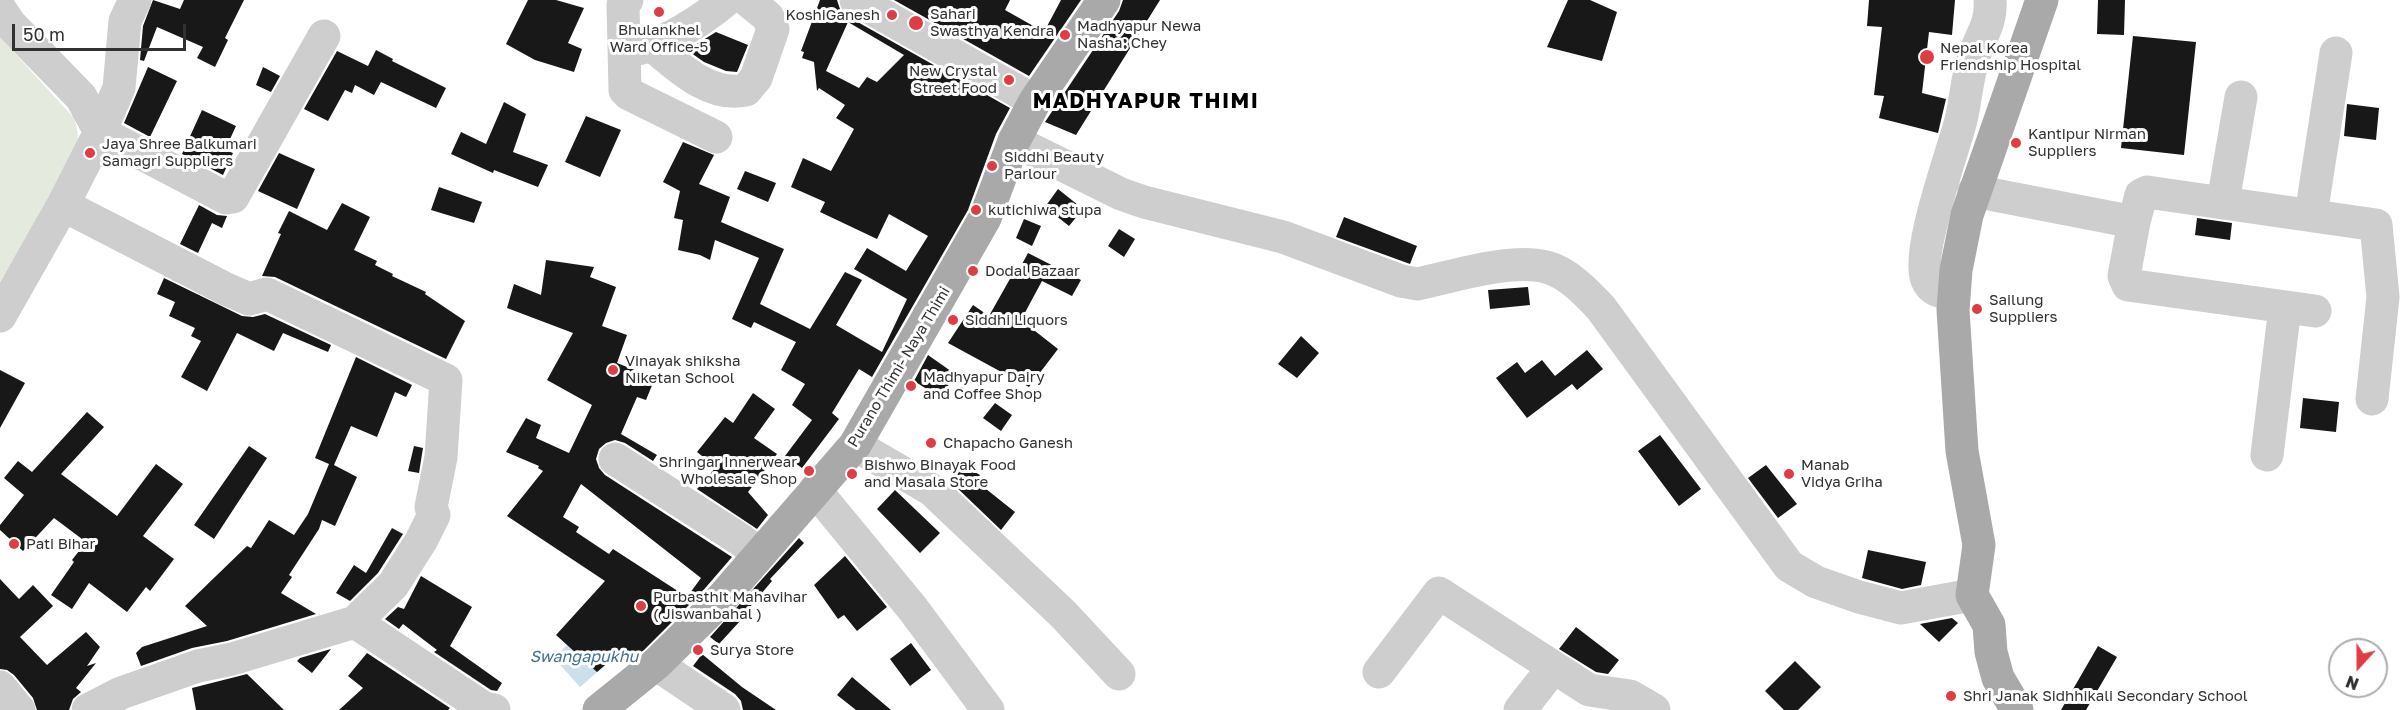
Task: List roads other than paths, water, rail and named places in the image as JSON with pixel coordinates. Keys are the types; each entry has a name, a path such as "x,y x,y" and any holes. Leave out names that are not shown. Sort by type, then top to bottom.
{"main road":[{"name":"Purano Thimi- Naya Thimi","path":"599,710 656,664 715,606 855,445 985,218 1014,141 1035,101 1104,0"},
{"path":"2017,710 1998,678 1991,652 1989,625 1972,595 1979,545 1962,451 1954,334 1954,295 1961,244 1974,191 2031,37 2042,0"}],"street":[{"path":"0,316 63,205 100,132 119,88 125,21 135,0"},
{"path":"627,0 623,5 638,48 625,90 716,137"},
{"path":"638,48 709,14 726,0"},
{"path":"638,48 689,76 723,90 746,90 756,78 773,29 768,17 747,0"},
{"path":"856,0 1035,101"},
{"path":"1954,295 1936,291 1925,277 1926,244 1962,119 1974,57 1991,14 1990,0"},
{"path":"0,9 10,24 81,97 100,132 226,198 233,197 324,36"},
{"path":"2311,215 2336,53"},
{"path":"2223,202 2241,97"},
{"path":"1014,141 1121,194 1144,202 1283,237 1401,281 1418,284 1522,263 1548,267 1585,291 1602,308 1789,566 1816,582 1901,608 1972,595"},
{"path":"1974,191 2134,222"},
{"path":"2267,455 2300,309 2128,285 2124,276 2138,200 2141,195 2147,192 2376,225 2383,297 2372,399"},
{"path":"63,205 226,289 249,299 267,294 446,380 441,457 431,507 434,516 393,585 355,622 232,659 198,666 121,693 88,710"},
{"path":"855,445 932,490 1063,614 1119,674"},
{"path":"615,459 741,540 759,555"},
{"path":"815,490 913,609 988,710"},
{"path":"1379,672 1439,593 1600,700 1630,696 1654,710"},
{"path":"355,622 484,708 494,710"},
{"path":"656,664 724,710"},
{"path":"1520,710 1553,668"},
{"path":"0,687 19,710"}],"water":[{"name":"Swangapukhu","path":"582,629 617,655 580,687 554,658"}],"place":[{"name":"Bhulankhel Ward Office-5","path":"659,12"},
{"name":"KoshiGanesh","path":"892,15"},
{"name":"Sahari Swasthya Kendra","path":"916,23"},
{"name":"Madhyapur Newa Nasha: Chey","path":"1065,35"},
{"name":"Nepal Korea Friendship Hospital","path":"1927,57"},
{"name":"New Crystal Street Food","path":"1009,80"},
{"name":"Kantipur Nirman Suppliers","path":"2016,143"},
{"name":"Jaya Shree Balkumari Samagri Suppliers","path":"90,153"},
{"name":"Siddhi Beauty Parlour","path":"992,166"},
{"name":"kutichiwa stupa","path":"976,210"},
{"name":"Dodal Bazaar","path":"973,271"},
{"name":"Sailung Suppliers","path":"1977,309"},
{"name":"Siddhi Liquors","path":"953,320"},
{"name":"Vinayak shiksha Niketan School","path":"613,370"},
{"name":"Madhyapur Dairy and Coffee Shop","path":"911,386"},
{"name":"Chapacho Ganesh","path":"931,443"},
{"name":"Shringar Innerwear Wholesale Shop","path":"809,471"},
{"name":"Bishwo Binayak Food and Masala Store","path":"852,474"},
{"name":"Manab Vidya Griha","path":"1789,474"},
{"name":"Pati Bihar","path":"14,544"},
{"name":"Purbasthit Mahavihar ( Jiswanbahal )","path":"641,606"},
{"name":"Surya Store","path":"698,650"},
{"name":"Shri Janak Sidhhikali Secondary School","path":"1951,696"}],"district":[{"name":"MADHYAPUR THIMI","path":"1146,101"}]}
